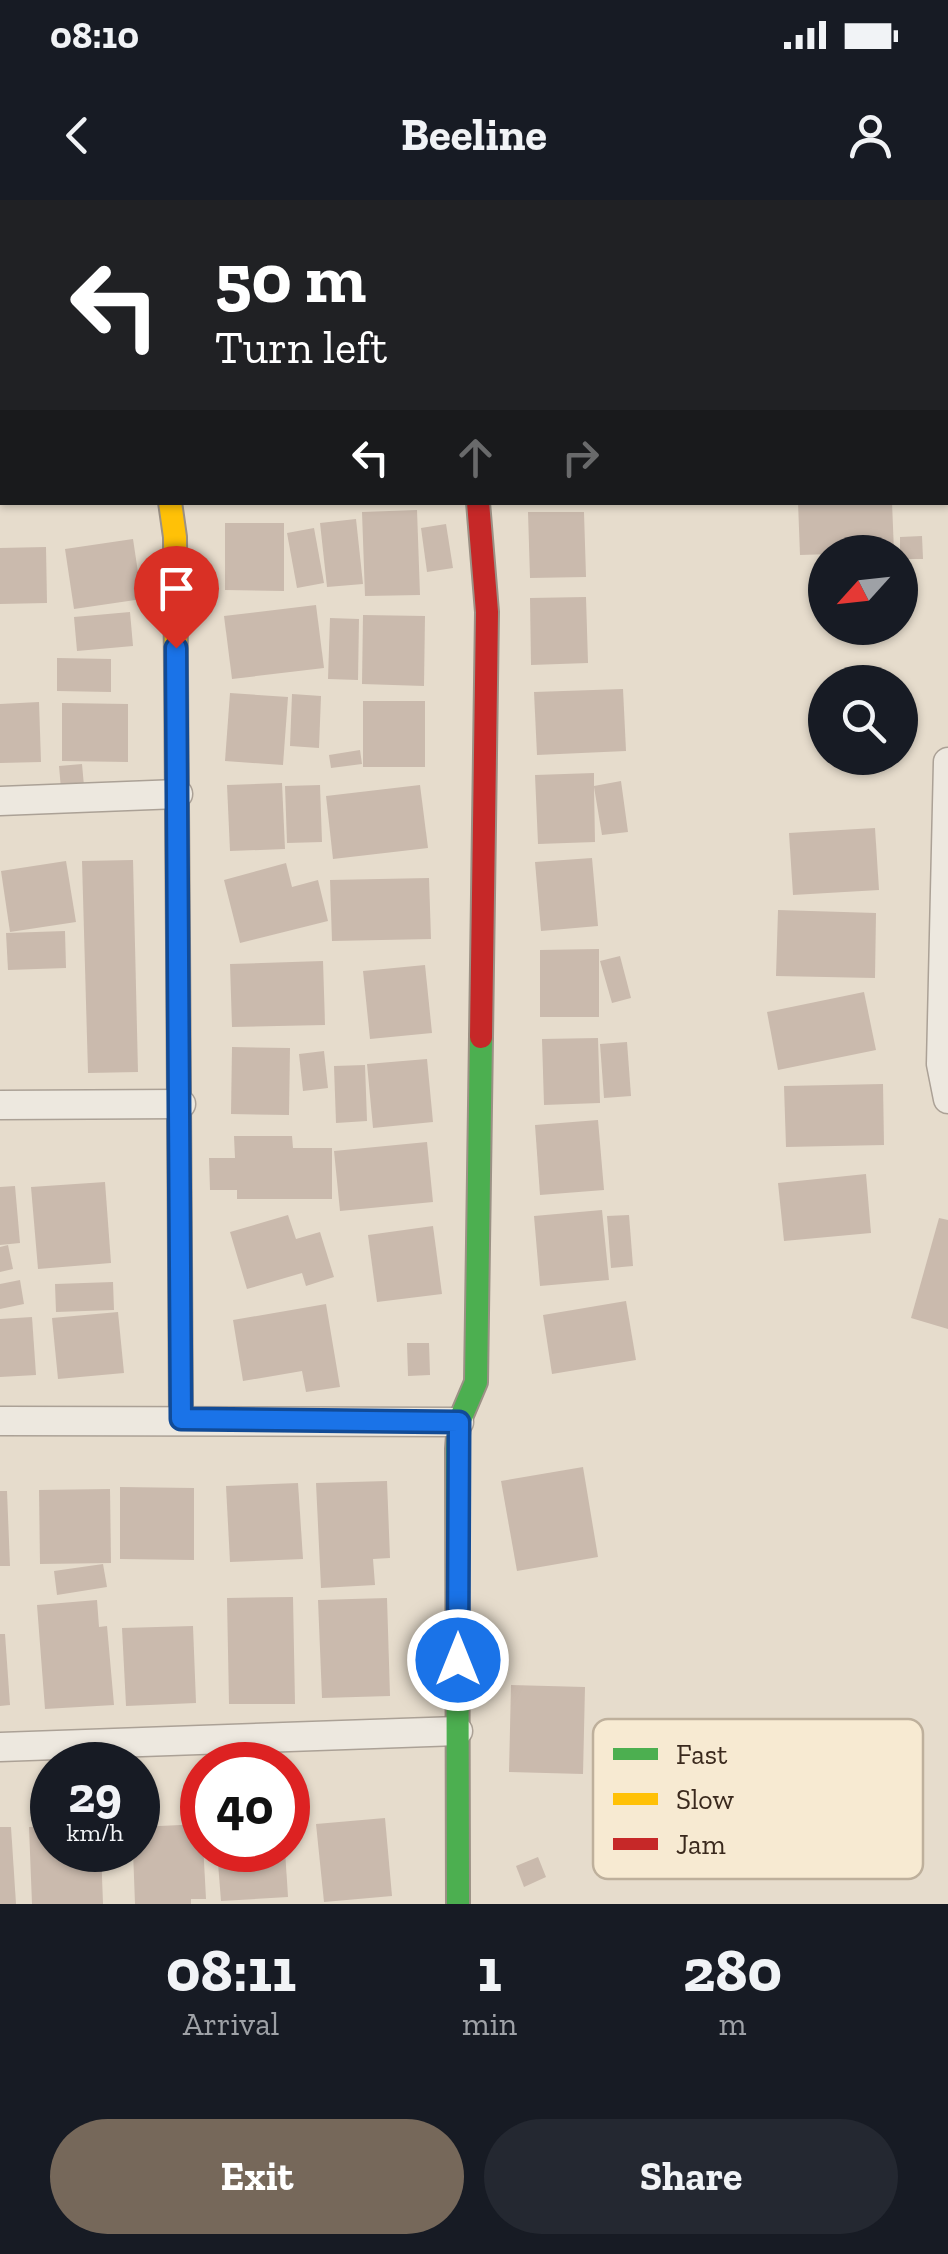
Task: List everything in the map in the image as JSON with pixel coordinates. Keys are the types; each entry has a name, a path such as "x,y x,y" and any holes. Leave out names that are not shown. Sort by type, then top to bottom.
{"street":[{"path":"170,505 175,537 178,794 181,1419"},
{"path":"458,1904 459,1422 476,1382 487,612 478,505"},
{"path":"948,762 941,1064 948,1099"},
{"path":"0,802 178,794"},
{"path":"0,1105 181,1104"},
{"path":"0,1420 459,1422"},
{"path":"0,1746 458,1731"}],"building":[{"path":"798,505 892,505 893,535 808,535 808,555 800,555"},
{"path":"417,510 420,595 365,596 362,512"},
{"path":"528,512 584,512 586,577 530,578"},
{"path":"356,519 363,584 327,587 320,523"},
{"path":"225,523 284,523 284,591 225,590"},
{"path":"446,524 453,568 427,572 421,528"},
{"path":"314,528 324,583 297,588 287,533"},
{"path":"918,536 922,536 923,559 918,559"},
{"path":"133,539 142,599 74,609 65,549"},
{"path":"46,547 47,603 0,604 0,548"},
{"path":"586,597 588,663 531,665 530,598"},
{"path":"316,605 324,668 232,679 224,616"},
{"path":"130,612 133,646 77,651 74,617"},
{"path":"363,615 425,616 424,686 362,684"},
{"path":"330,618 359,619 358,680 328,679"},
{"path":"57,658 111,659 111,692 57,691"},
{"path":"623,689 626,751 537,755 534,692"},
{"path":"230,693 288,697 283,765 225,761"},
{"path":"292,694 321,696 319,748 290,746"},
{"path":"363,701 425,701 425,767 363,767"},
{"path":"39,702 41,762 0,763 0,704"},
{"path":"62,703 128,704 128,762 62,761"},
{"path":"360,750 362,764 331,768 329,755"},
{"path":"82,764 84,786 61,789 59,766"},
{"path":"594,773 594,786 621,781 628,832 602,835 594,787 595,842 538,844 535,775"},
{"path":"282,783 285,849 230,851 227,785"},
{"path":"320,785 322,842 287,843 285,786"},
{"path":"420,785 428,848 333,859 326,796"},
{"path":"875,828 879,890 793,895 789,833"},
{"path":"592,858 598,926 541,931 535,862"},
{"path":"133,860 138,1072 88,1073 82,861"},
{"path":"66,861 76,922 10,932 1,871"},
{"path":"286,863 292,887 318,880 328,921 240,943 224,880"},
{"path":"429,878 431,939 332,941 330,880"},
{"path":"778,910 876,913 875,978 776,976"},
{"path":"65,931 66,968 8,970 6,933"},
{"path":"599,949 599,1017 540,1017 540,950"},
{"path":"620,956 631,998 612,1003 600,961"},
{"path":"323,961 325,1025 232,1027 230,964"},
{"path":"425,965 432,1033 370,1039 363,971"},
{"path":"864,992 876,1050 778,1070 767,1012"},
{"path":"598,1038 600,1103 544,1105 542,1039"},
{"path":"627,1042 631,1096 604,1098 600,1044"},
{"path":"232,1047 290,1048 289,1115 231,1114"},
{"path":"324,1051 328,1088 303,1091 299,1054"},
{"path":"427,1059 433,1122 373,1128 367,1064"},
{"path":"365,1065 367,1121 336,1123 334,1066"},
{"path":"883,1084 884,1145 786,1147 784,1086"},
{"path":"598,1120 604,1190 540,1195 535,1125"},
{"path":"234,1136 292,1136 293,1148 332,1148 332,1199 237,1199 237,1190 210,1190 209,1158 235,1158"},
{"path":"427,1142 433,1202 340,1211 334,1151"},
{"path":"866,1174 871,1233 784,1241 778,1183"},
{"path":"105,1182 111,1263 38,1269 31,1187"},
{"path":"15,1186 20,1243 0,1245 0,1187"},
{"path":"602,1210 609,1280 540,1286 534,1216"},
{"path":"288,1215 296,1239 320,1232 334,1277 306,1286 302,1273 247,1289 230,1232"},
{"path":"629,1215 633,1266 611,1268 607,1216"},
{"path":"939,1218 948,1220 948,1329 911,1318"},
{"path":"433,1226 442,1294 377,1302 368,1235"},
{"path":"8,1245 13,1269 0,1272 0,1247"},
{"path":"20,1280 24,1304 0,1309 0,1284"},
{"path":"113,1282 114,1310 56,1312 55,1284"},
{"path":"626,1301 636,1360 552,1374 543,1315"},
{"path":"326,1304 340,1387 306,1392 302,1371 243,1381 233,1320"},
{"path":"118,1312 124,1373 58,1379 52,1318"},
{"path":"32,1317 36,1375 0,1377 0,1319"},
{"path":"407,1343 429,1343 430,1375 408,1376"},
{"path":"583,1467 598,1557 517,1571 501,1481"},
{"path":"387,1481 390,1558 373,1559 375,1585 321,1588 316,1483"},
{"path":"298,1483 303,1559 230,1562 226,1486"},
{"path":"120,1487 194,1488 194,1560 120,1559"},
{"path":"110,1489 111,1563 40,1564 39,1490"},
{"path":"0,1491 7,1491 10,1566 0,1566"},
{"path":"103,1564 107,1587 57,1595 54,1571"},
{"path":"293,1597 295,1704 229,1704 227,1598"},
{"path":"387,1598 390,1696 322,1698 318,1600"},
{"path":"97,1600 99,1627 107,1626 114,1705 45,1709 37,1605"},
{"path":"193,1626 196,1703 126,1706 122,1628"},
{"path":"0,1634 5,1634 10,1705 0,1706"},
{"path":"511,1685 585,1687 583,1774 509,1772"},
{"path":"385,1818 392,1896 324,1902 316,1824"},
{"path":"180,1825 180,1872 205,1872 206,1899 191,1899 191,1904 135,1904 134,1872 160,1872 160,1826"},
{"path":"0,1827 11,1827 16,1904 0,1904"},
{"path":"538,1857 546,1877 524,1887 516,1866"},
{"path":"31,1872 102,1872 103,1904 32,1904"},
{"path":"219,1872 286,1872 288,1897 221,1901"}],"traffic: fast":[{"path":"178,942 181,1419"},
{"path":"458,1904 457,1449 459,1422 476,1382 481,1037"}],"traffic: slow":[{"path":"170,505 175,537 178,942"}],"traffic: jam":[{"path":"478,505 487,612 481,1037"}],"route":[{"path":"176,648 181,1419 459,1422 458,1660"}]}
